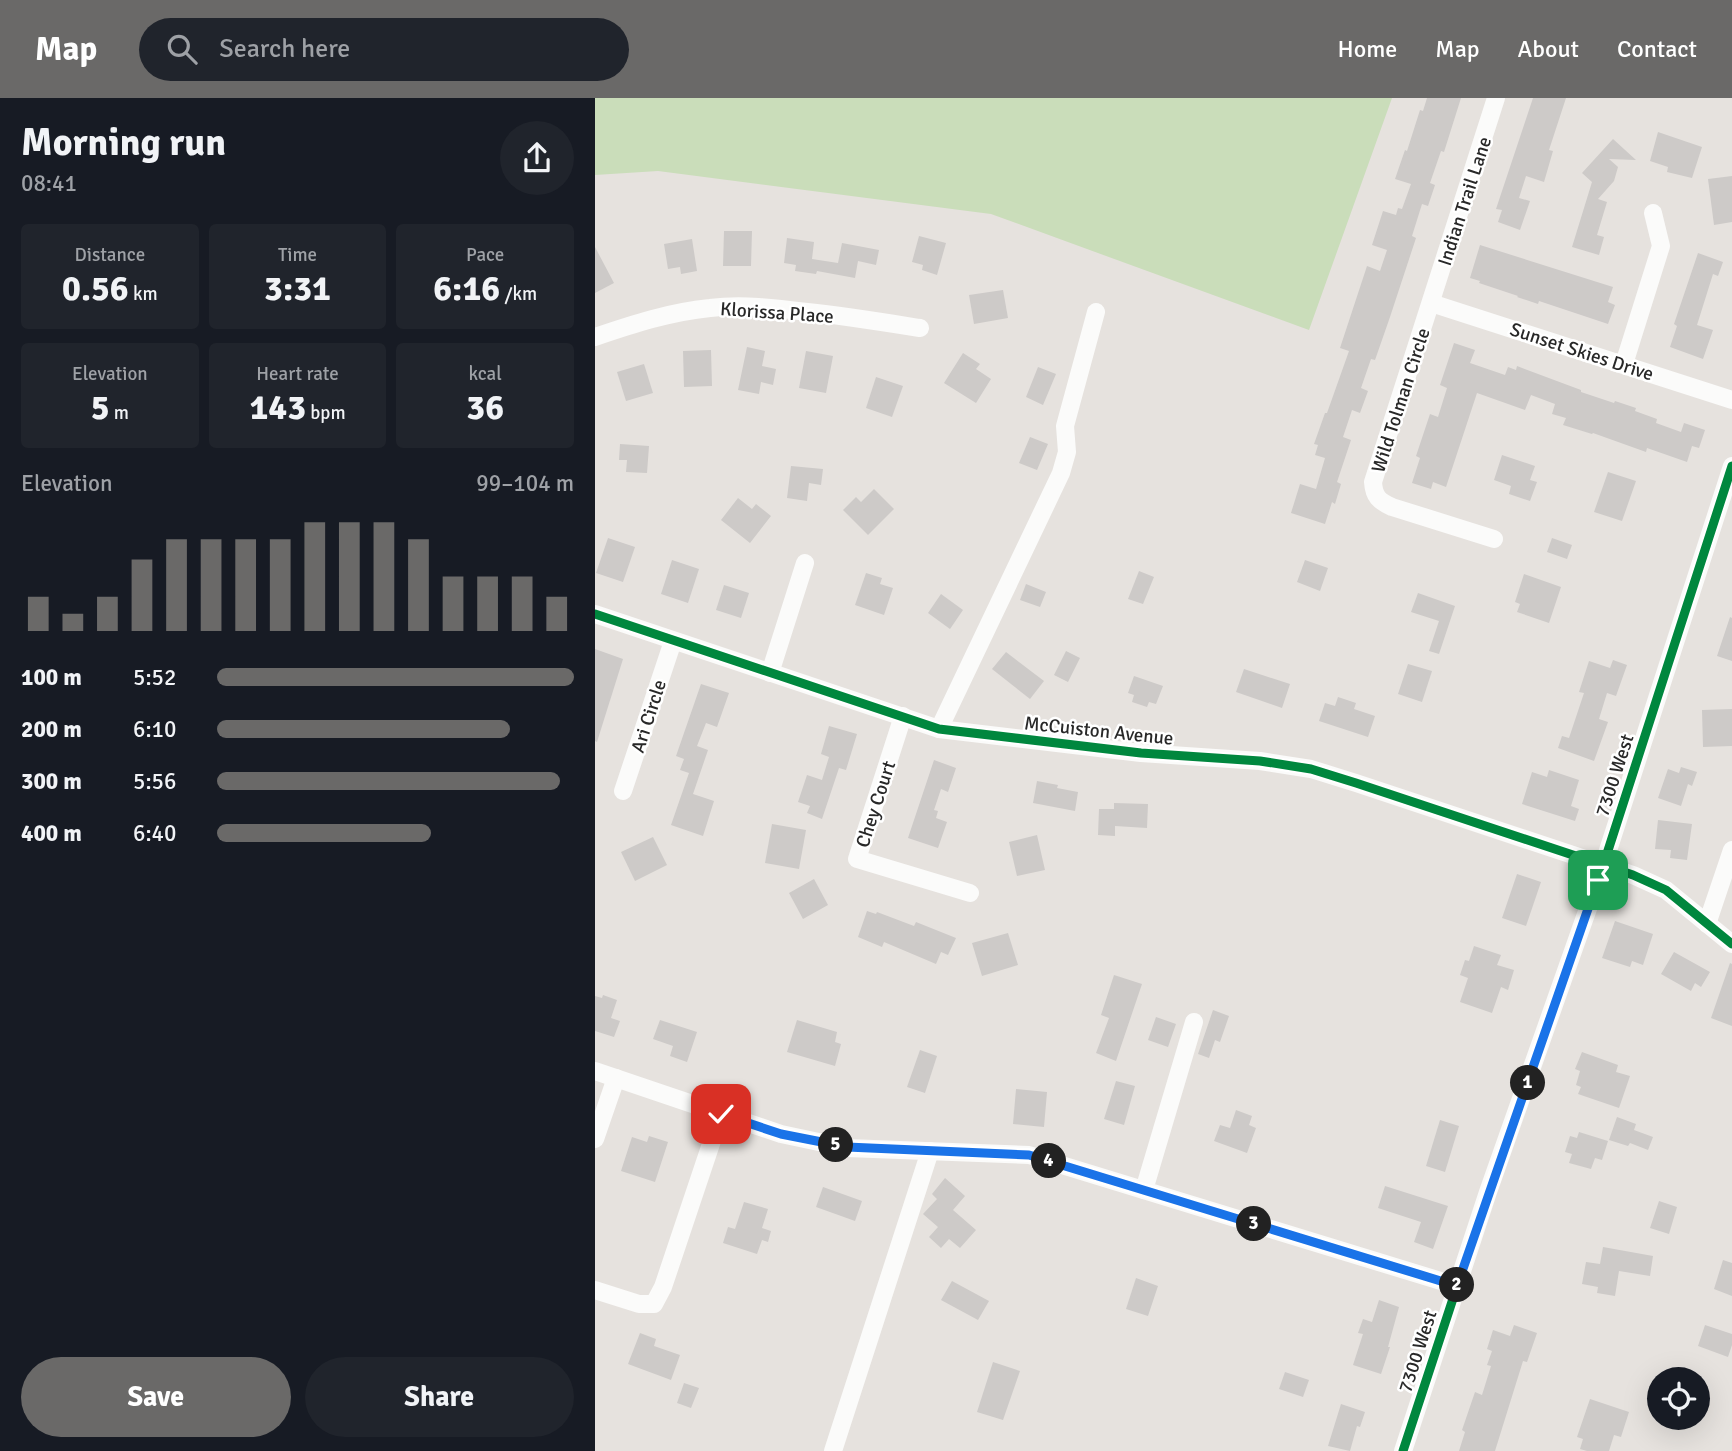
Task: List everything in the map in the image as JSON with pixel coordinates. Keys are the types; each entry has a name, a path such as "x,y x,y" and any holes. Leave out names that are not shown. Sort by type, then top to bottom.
{"street":[{"name":"Indian Trail Lane","path":"1431,303 1496,98"},
{"path":"1624,365 1661,246 1653,213"},
{"name":"Sunset Skies Drive","path":"1431,303 1732,400"},
{"name":"Wild Tolman Circle","path":"1431,303 1373,482 1374,491 1377,498 1392,507 1494,539"},
{"name":"Klorissa Place","path":"595,337 665,316 734,307 785,309 920,328"},
{"path":"939,729 1061,473 1067,452 1065,426 1096,312"},
{"name":"7300 West","path":"1403,1451 1457,1286 1603,866 1732,466"},
{"path":"770,673 805,563"},
{"name":"McCuiston Avenue","path":"595,614 939,729 1142,753 1260,761 1311,769 1633,875 1666,890 1732,944"},
{"name":"Ari Circle","path":"623,792 673,641"},
{"name":"Chey Court","path":"903,716 857,859 970,893"},
{"path":"1707,924 1732,850"},
{"path":"1144,1190 1194,1022"},
{"path":"595,1071 781,1134 847,1147 1029,1155 1457,1286"},
{"path":"595,1139 616,1078"},
{"path":"595,1290 639,1304 654,1304 663,1287 721,1114"},
{"path":"833,1451 930,1151"}],"green space":[{"path":"595,98 1392,98 1309,330 991,214 658,171 595,175"}],"building":[{"path":"1427,98 1461,98 1444,152 1441,151 1430,183 1435,185 1428,206 1422,204 1412,236 1416,238 1390,317 1375,360 1371,359 1361,388 1368,391 1360,413 1352,410 1343,437 1351,440 1337,482 1341,484 1335,504 1332,502 1325,524 1291,513 1300,484 1316,489 1325,458 1315,455 1318,445 1314,444 1349,351 1340,348 1367,266 1380,271 1387,250 1372,245 1383,211 1396,215 1398,208 1402,209 1411,184 1395,179 1420,110 1423,111"},
{"path":"1533,98 1566,98 1549,150 1553,151 1544,182 1526,176 1519,198 1530,201 1520,230 1498,222 1502,210 1496,209"},
{"path":"1658,132 1702,147 1692,178 1667,172 1668,167 1650,161"},
{"path":"1613,139 1636,160 1609,159 1618,167 1614,181 1598,199 1607,202 1597,235 1604,237 1599,255 1572,247 1592,182 1582,173"},
{"path":"1732,176 1732,222 1714,225 1708,179"},
{"path":"724,231 752,231 751,266 723,266"},
{"path":"919,236 946,243 937,275 922,270 923,265 912,262"},
{"path":"787,238 814,242 812,259 838,263 842,243 879,250 876,265 858,261 855,278 817,271 816,274 795,271 796,265 784,263"},
{"path":"692,239 697,271 681,274 680,267 668,269 664,244"},
{"path":"1480,245 1613,287 1608,302 1615,305 1608,324 1539,301 1538,304 1517,297 1470,278"},
{"path":"595,247 614,283 595,293"},
{"path":"1698,253 1723,262 1718,276 1713,274 1697,325 1713,330 1703,359 1670,347 1677,326 1674,324"},
{"path":"1003,290 1008,318 974,324 969,295"},
{"path":"1454,343 1475,350 1470,363 1505,375 1508,367 1516,370 1517,366 1581,392 1636,408 1635,411 1657,419 1656,423 1681,432 1684,423 1705,430 1699,448 1692,446 1687,462 1647,448 1646,452 1563,425 1566,418 1552,414 1555,404 1531,395 1525,410 1477,393 1446,487 1433,482 1431,489 1412,483 1420,458 1416,456 1430,414 1438,417 1447,388 1440,385"},
{"path":"747,347 765,351 762,366 776,369 773,385 761,382 759,394 738,390"},
{"path":"711,350 712,386 684,387 683,351"},
{"path":"806,351 833,356 826,393 799,388"},
{"path":"963,353 980,364 976,369 991,379 976,403 944,383"},
{"path":"644,364 653,393 626,401 617,372"},
{"path":"1038,367 1056,374 1043,405 1026,397"},
{"path":"876,377 903,386 892,417 866,408"},
{"path":"1030,437 1048,444 1037,470 1019,463"},
{"path":"620,444 649,446 647,473 626,472 627,460 619,460"},
{"path":"1502,455 1535,466 1530,480 1537,482 1530,501 1509,494 1511,486 1494,480"},
{"path":"791,466 823,469 821,485 809,483 807,501 787,498"},
{"path":"1608,472 1636,481 1622,521 1594,512"},
{"path":"874,489 894,509 868,535 843,510 856,497 861,502"},
{"path":"738,498 752,509 756,504 771,516 750,543 721,520"},
{"path":"608,538 635,547 623,582 596,573"},
{"path":"1552,538 1572,545 1567,559 1547,552"},
{"path":"672,560 699,569 688,603 661,594"},
{"path":"1305,560 1328,568 1320,591 1297,582"},
{"path":"1139,571 1154,577 1143,604 1128,599"},
{"path":"866,573 882,578 880,584 893,588 884,615 855,605"},
{"path":"1524,574 1561,587 1549,623 1517,612 1520,604 1515,602"},
{"path":"1026,584 1046,592 1040,607 1020,600"},
{"path":"724,585 749,593 741,618 716,610"},
{"path":"1418,593 1455,606 1439,654 1429,651 1439,621 1411,612"},
{"path":"941,594 963,610 950,629 928,613"},
{"path":"1730,617 1732,618 1732,661 1717,656"},
{"path":"595,649 623,659 597,742 595,741"},
{"path":"1066,651 1080,658 1068,682 1054,675"},
{"path":"1006,652 1044,681 1030,699 992,669"},
{"path":"1613,660 1627,665 1616,696 1607,693 1599,719 1608,722 1594,761 1558,748 1562,736 1569,738 1584,693 1579,692 1589,661 1610,668"},
{"path":"1408,664 1432,671 1422,702 1398,694"},
{"path":"1244,669 1290,684 1282,708 1236,692"},
{"path":"1134,676 1163,686 1156,704 1149,702 1147,707 1132,702 1134,695 1128,693"},
{"path":"701,684 729,693 717,727 706,723 697,746 708,750 693,794 714,801 703,836 671,825 689,773 680,770 684,759 676,756"},
{"path":"1338,697 1356,703 1354,709 1375,716 1368,737 1319,721 1325,703 1335,706"},
{"path":"1732,709 1732,746 1703,747 1702,710"},
{"path":"829,726 857,734 846,770 839,768 822,819 807,813 810,806 798,802 807,775 822,780 829,757 821,754"},
{"path":"934,760 956,768 948,792 941,789 934,810 938,811 936,818 947,822 938,848 908,838"},
{"path":"1681,767 1697,772 1692,786 1688,784 1681,806 1658,798 1668,769 1679,773"},
{"path":"1549,770 1579,780 1571,806 1579,809 1575,821 1522,804 1532,772 1547,777"},
{"path":"1037,781 1078,792 1075,811 1033,803"},
{"path":"1114,803 1148,804 1147,828 1115,826 1115,836 1098,835 1099,809 1114,809"},
{"path":"1658,820 1692,824 1687,860 1670,858 1671,850 1655,849"},
{"path":"772,824 806,830 799,869 765,863"},
{"path":"1037,835 1045,870 1017,876 1009,842"},
{"path":"653,837 667,865 635,881 621,852"},
{"path":"1517,874 1541,882 1526,926 1502,918"},
{"path":"814,879 828,905 803,919 789,893"},
{"path":"867,911 914,926 916,922 956,938 948,955 941,952 936,964 884,942 882,947 858,937"},
{"path":"1615,921 1653,934 1643,965 1632,961 1630,967 1602,958"},
{"path":"1008,933 1018,965 982,976 972,943"},
{"path":"1474,946 1501,955 1497,965 1514,970 1508,990 1501,987 1492,1013 1460,1002 1468,978 1460,975"},
{"path":"1674,952 1710,972 1701,987 1695,983 1691,991 1661,974"},
{"path":"1730,963 1732,964 1732,1026 1711,1018"},
{"path":"1114,975 1142,984 1116,1061 1096,1053 1109,1018 1101,1015"},
{"path":"603,995 617,1000 611,1018 620,1021 614,1037 595,1031 595,996 602,998"},
{"path":"1213,1010 1229,1016 1220,1042 1215,1040 1209,1058 1198,1054"},
{"path":"1156,1017 1176,1024 1168,1047 1148,1040"},
{"path":"660,1020 697,1032 687,1062 670,1056 673,1046 653,1039"},
{"path":"797,1020 837,1032 835,1042 841,1044 835,1066 787,1052"},
{"path":"920,1050 937,1056 925,1093 907,1087"},
{"path":"1582,1052 1618,1065 1616,1072 1630,1076 1619,1108 1578,1094 1581,1087 1576,1085 1580,1071 1575,1069"},
{"path":"1116,1081 1135,1086 1124,1125 1104,1119"},
{"path":"1016,1089 1047,1092 1044,1127 1013,1124"},
{"path":"1236,1110 1252,1116 1249,1125 1256,1128 1247,1153 1214,1141 1220,1125 1230,1128"},
{"path":"1617,1117 1636,1124 1634,1130 1653,1137 1648,1150 1630,1143 1628,1146 1609,1140"},
{"path":"1440,1120 1459,1126 1445,1172 1426,1166"},
{"path":"1579,1132 1608,1141 1602,1160 1595,1158 1591,1169 1569,1163 1572,1154 1565,1152 1570,1136 1577,1138"},
{"path":"649,1136 668,1142 655,1182 621,1171 632,1137 647,1142"},
{"path":"945,1178 965,1196 953,1210 976,1230 960,1248 949,1239 941,1248 929,1237 938,1227 923,1214 937,1199 932,1194"},
{"path":"1385,1186 1448,1206 1433,1249 1414,1242 1421,1222 1378,1208"},
{"path":"823,1187 862,1201 855,1221 816,1207"},
{"path":"1659,1201 1677,1207 1669,1234 1650,1228"},
{"path":"744,1202 768,1209 762,1228 771,1231 768,1242 762,1240 757,1254 723,1243 728,1227 735,1229"},
{"path":"1603,1247 1653,1256 1650,1276 1619,1271 1615,1296 1597,1293 1598,1287 1582,1284 1586,1262 1600,1264"},
{"path":"1723,1260 1732,1263 1732,1296 1714,1289"},
{"path":"1136,1278 1158,1286 1148,1316 1126,1309"},
{"path":"952,1281 989,1301 978,1320 941,1300"},
{"path":"1379,1300 1399,1307 1381,1374 1353,1365 1363,1334 1358,1333 1363,1319 1372,1322"},
{"path":"1514,1325 1537,1333 1527,1362 1523,1361 1495,1451 1459,1451 1465,1432 1462,1430 1475,1392 1482,1395 1491,1366 1487,1365 1492,1351 1487,1349 1493,1330 1510,1336"},
{"path":"1705,1325 1732,1334 1728,1357 1698,1346"},
{"path":"640,1333 656,1339 654,1346 680,1355 671,1380 628,1364"},
{"path":"993,1362 1020,1371 1003,1420 977,1412"},
{"path":"1285,1372 1309,1380 1303,1397 1279,1389"},
{"path":"684,1383 699,1388 691,1408 677,1403"},
{"path":"1590,1399 1629,1412 1621,1437 1614,1435 1609,1451 1580,1449 1583,1439 1577,1437"},
{"path":"1341,1404 1365,1412 1360,1427 1357,1426 1350,1451 1328,1446"}],"cycle path":[{"path":"1403,1451 1488,1192 1603,866 1732,466"},
{"path":"595,614 939,729 1141,753 1260,761 1311,769 1633,875 1666,890 1732,944"}],"route":[{"path":"721,1114 781,1134 847,1147 1029,1155 1457,1286 1598,880"}]}
